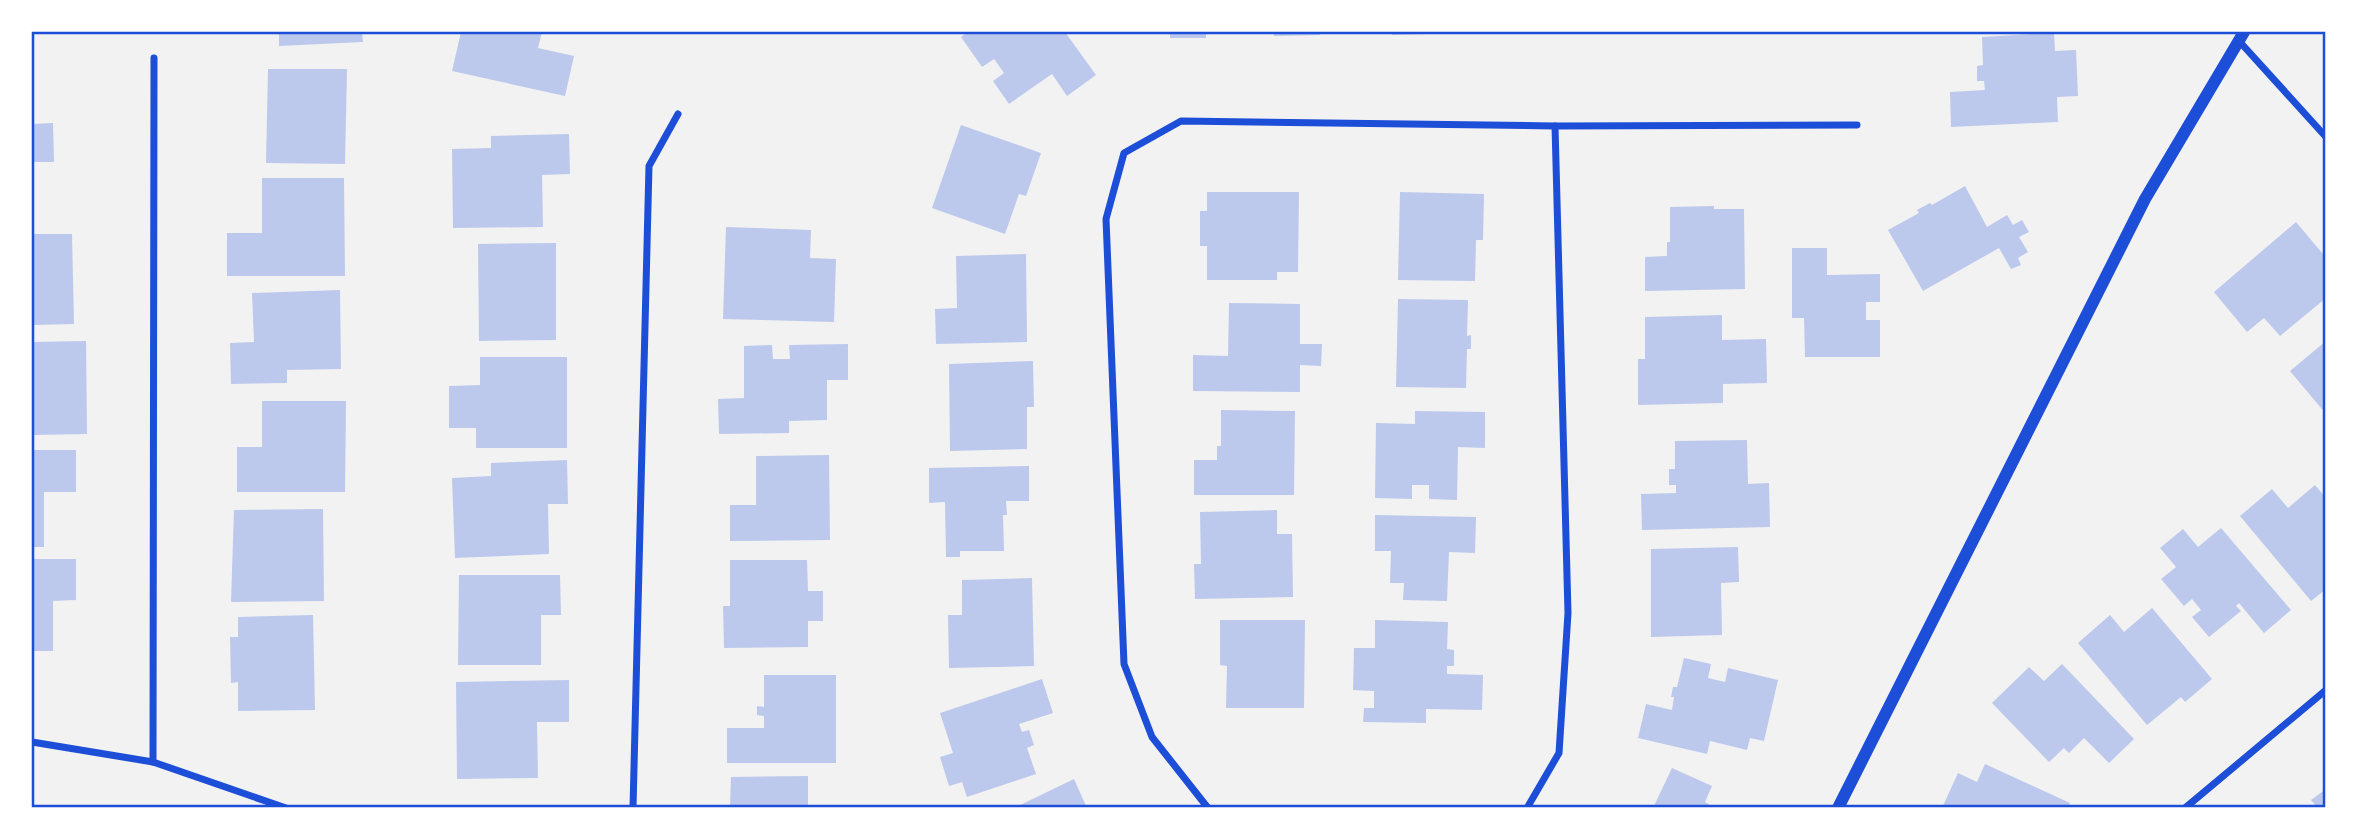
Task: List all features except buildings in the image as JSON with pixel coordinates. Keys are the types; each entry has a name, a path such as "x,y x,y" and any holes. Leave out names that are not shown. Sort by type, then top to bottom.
{"street":[{"path":"1838,807 2146,199 2242,36 2326,137"},
{"path":"153,762 154,58"},
{"path":"633,807 649,166 678,114"},
{"path":"1208,807 1152,737 1125,664 1106,219 1124,153 1181,121 1857,125"},
{"path":"1527,807 1559,753 1568,613 1555,125"},
{"path":"2185,807 2326,690"},
{"path":"32,742 153,762 286,807"}]}
